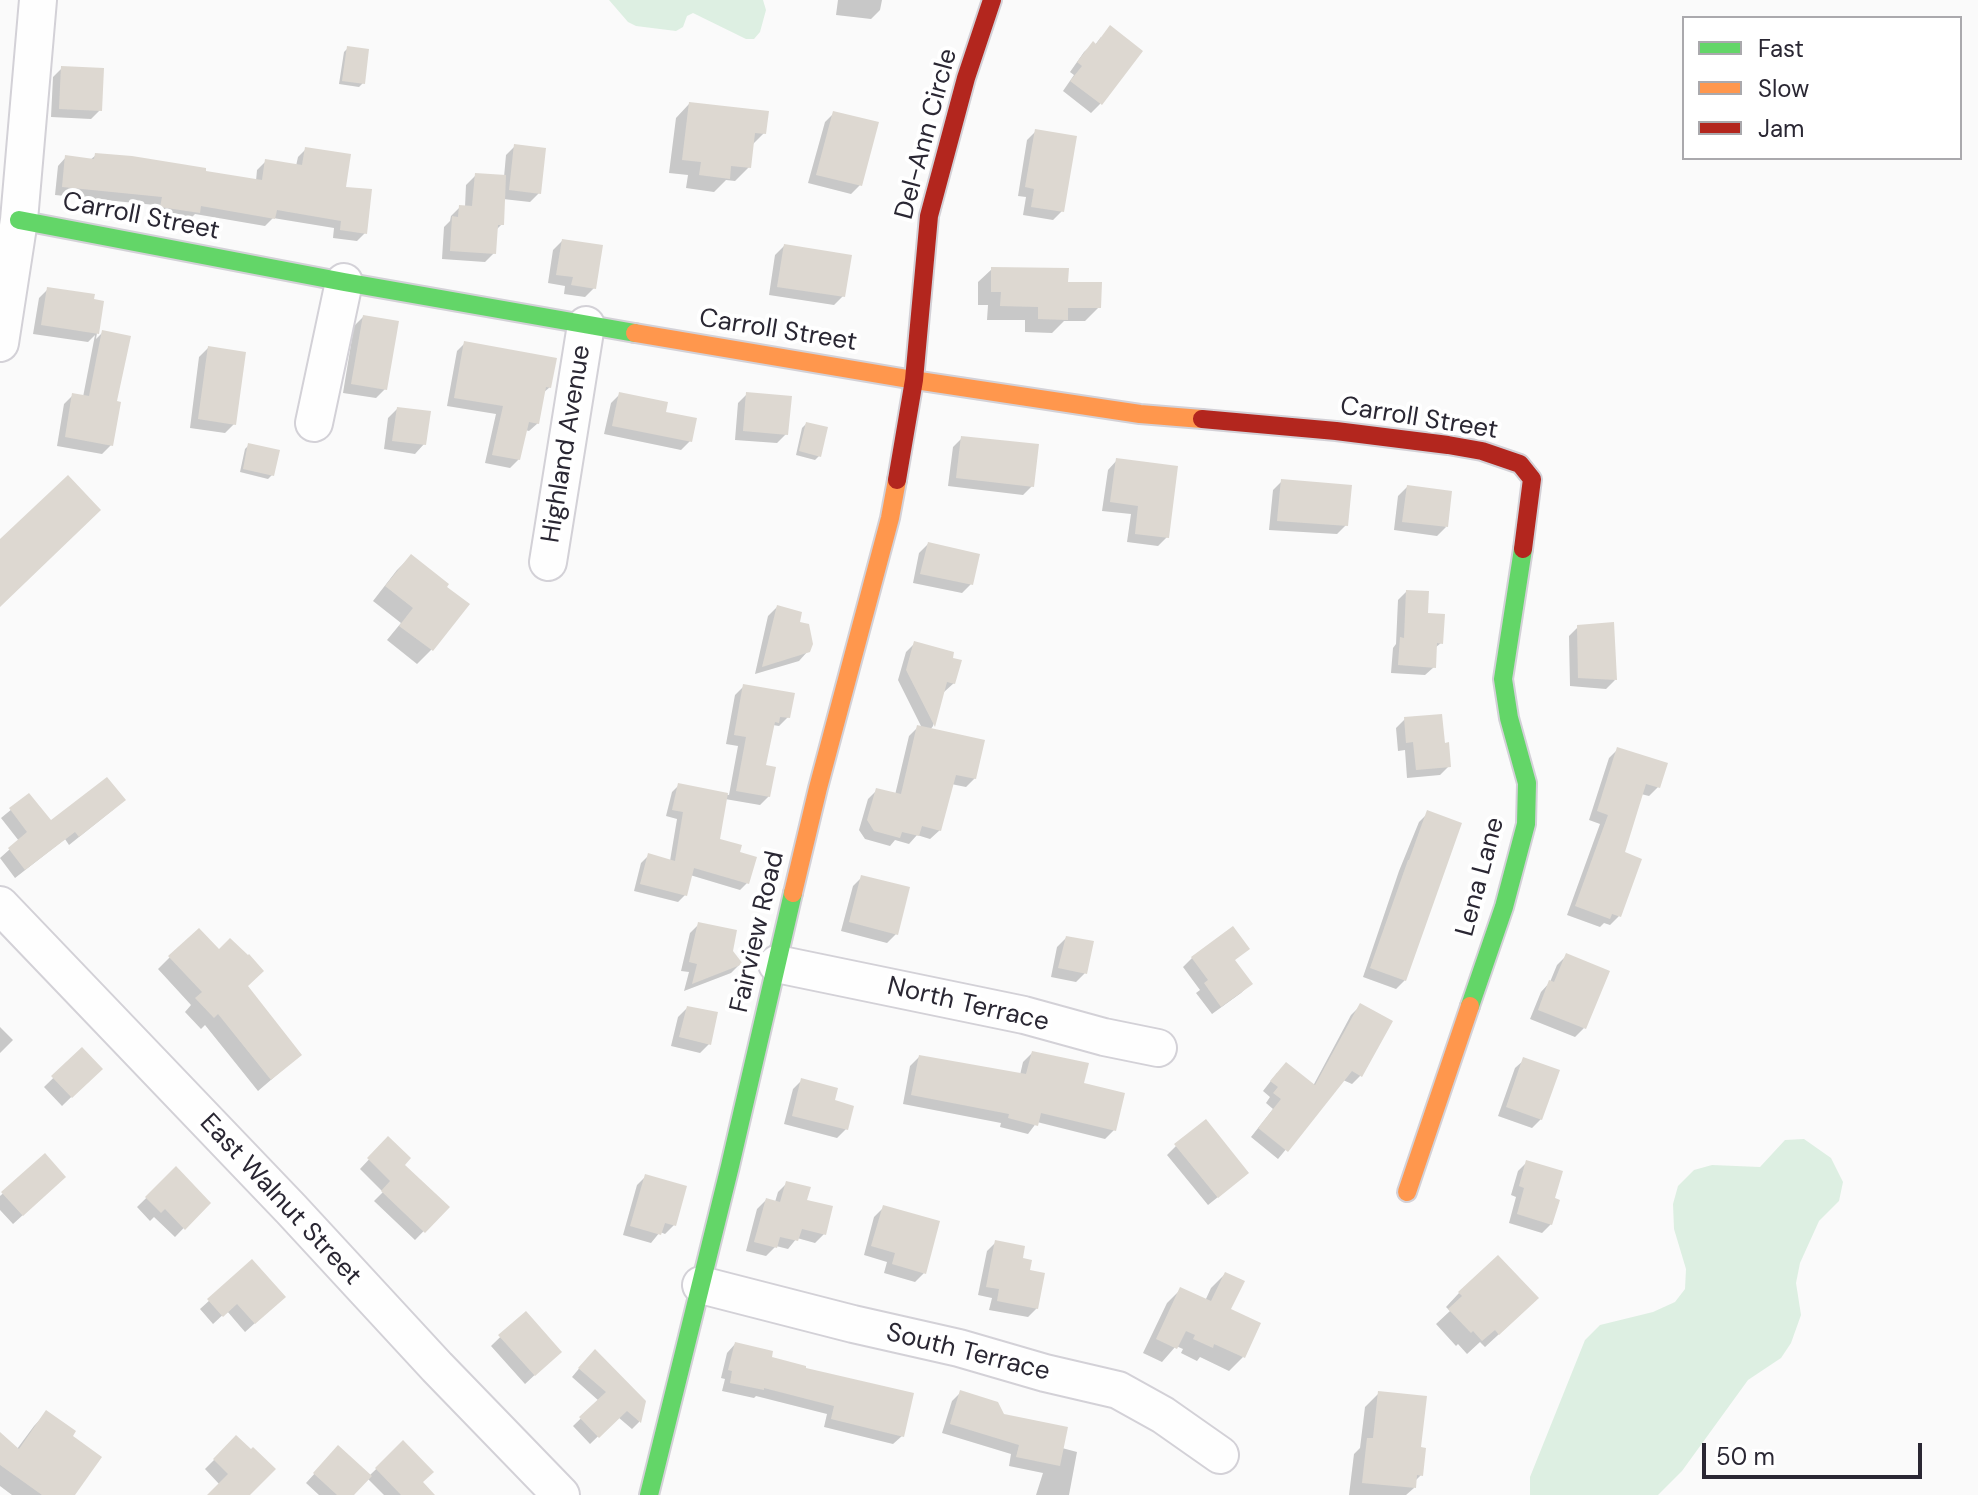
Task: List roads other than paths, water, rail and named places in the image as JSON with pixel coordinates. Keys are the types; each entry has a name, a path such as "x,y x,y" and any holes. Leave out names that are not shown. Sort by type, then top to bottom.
{"street":[{"path":"0,343 19,220 14,107 38,0"},
{"name":"Del-Ann Circle","path":"914,380 929,216 966,78 992,0"},
{"name":"Carroll Street","path":"19,220 344,282 914,380 1140,414 1336,431 1448,445 1482,451 1520,464 1528,474"},
{"path":"314,423 344,282"},
{"name":"Highland Avenue","path":"548,562 586,325"},
{"name":"Fairview Road","path":"649,1495 818,788 890,518 914,380"},
{"name":"Lena Lane","path":"1407,1192 1504,907 1526,824 1527,783 1509,718 1503,679 1526,533 1532,479 1528,474"},
{"name":"East Walnut Street","path":"0,905 291,1209 545,1490"},
{"name":"North Terrace","path":"777,964 1024,1015 1158,1048"},
{"name":"South Terrace","path":"701,1285 1118,1390 1163,1415 1220,1455"}]}
